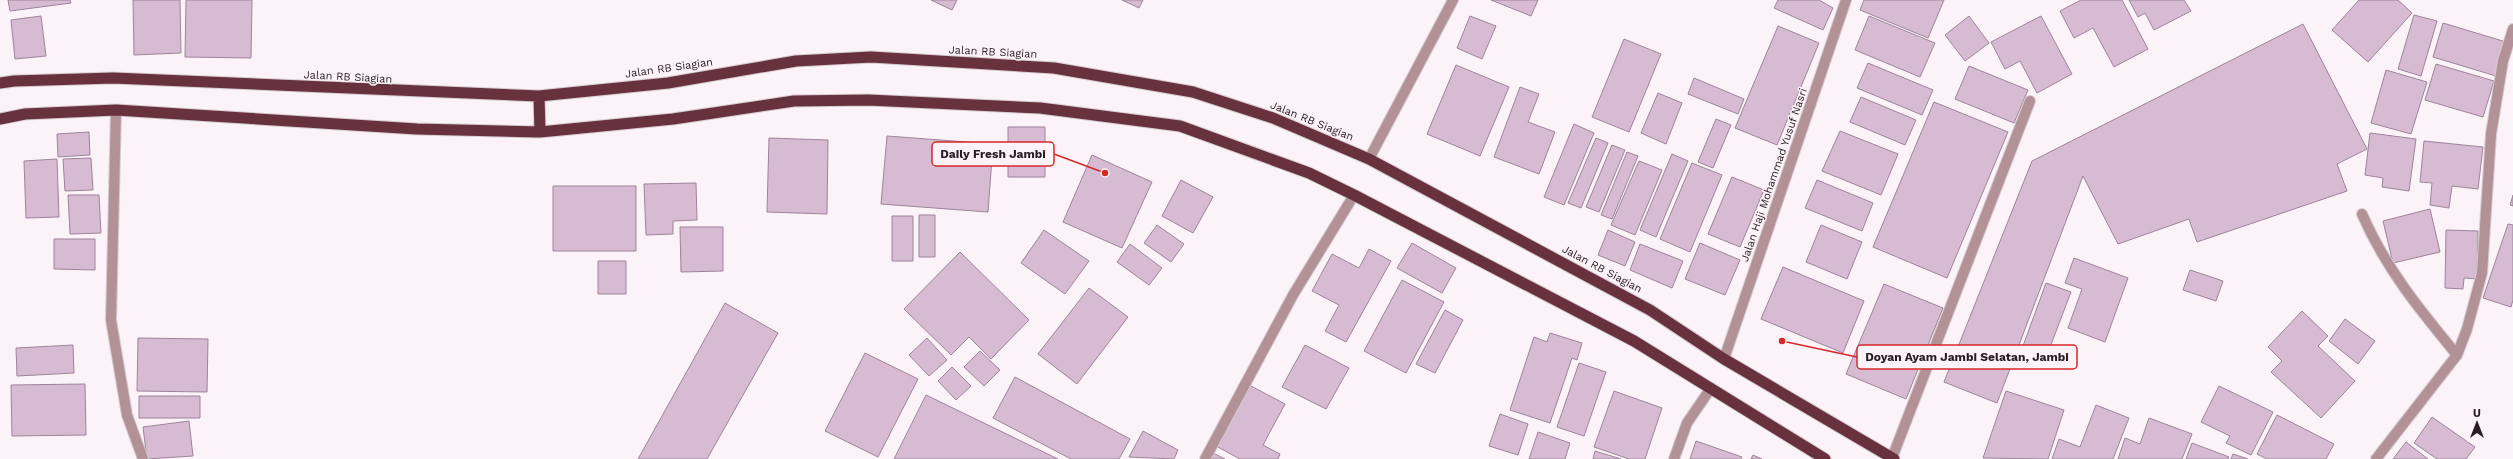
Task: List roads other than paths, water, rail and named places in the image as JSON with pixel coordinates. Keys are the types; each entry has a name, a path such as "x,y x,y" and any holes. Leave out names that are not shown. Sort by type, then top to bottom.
{"highway":[{"name":"Jalan RB Siagian","path":"0,83 14,81 113,78 417,93 539,96 668,82 796,61 871,57 1054,68 1193,92 1272,118 1369,159 1650,310 1724,359 1893,458"},
{"path":"539,96 540,132"},
{"path":"0,119 25,114 116,110 417,129 540,132 672,118 794,101 868,100 1040,108 1180,126 1309,173 1354,195 1634,341 1825,459"}],"street":[{"path":"1369,159 1453,0"},
{"name":"Jalan Haji Mohammad Yusuf Nasri","path":"1724,359 1846,0"},
{"path":"2376,459 2457,356 2482,273 2491,134 2503,61 2513,29"},
{"path":"1893,458 2030,101"},
{"path":"116,110 111,320 127,415 143,459"},
{"path":"1204,459 1286,308 1354,195"},
{"path":"2362,214 2374,243 2402,288 2457,356"},
{"path":"1674,459 1687,423 1712,388"}],"place":[{"name":"Daily Fresh Jambi","path":"1105,173"},
{"name":"Doyan Ayam Jambi Selatan, Jambi","path":"1782,341"}]}
